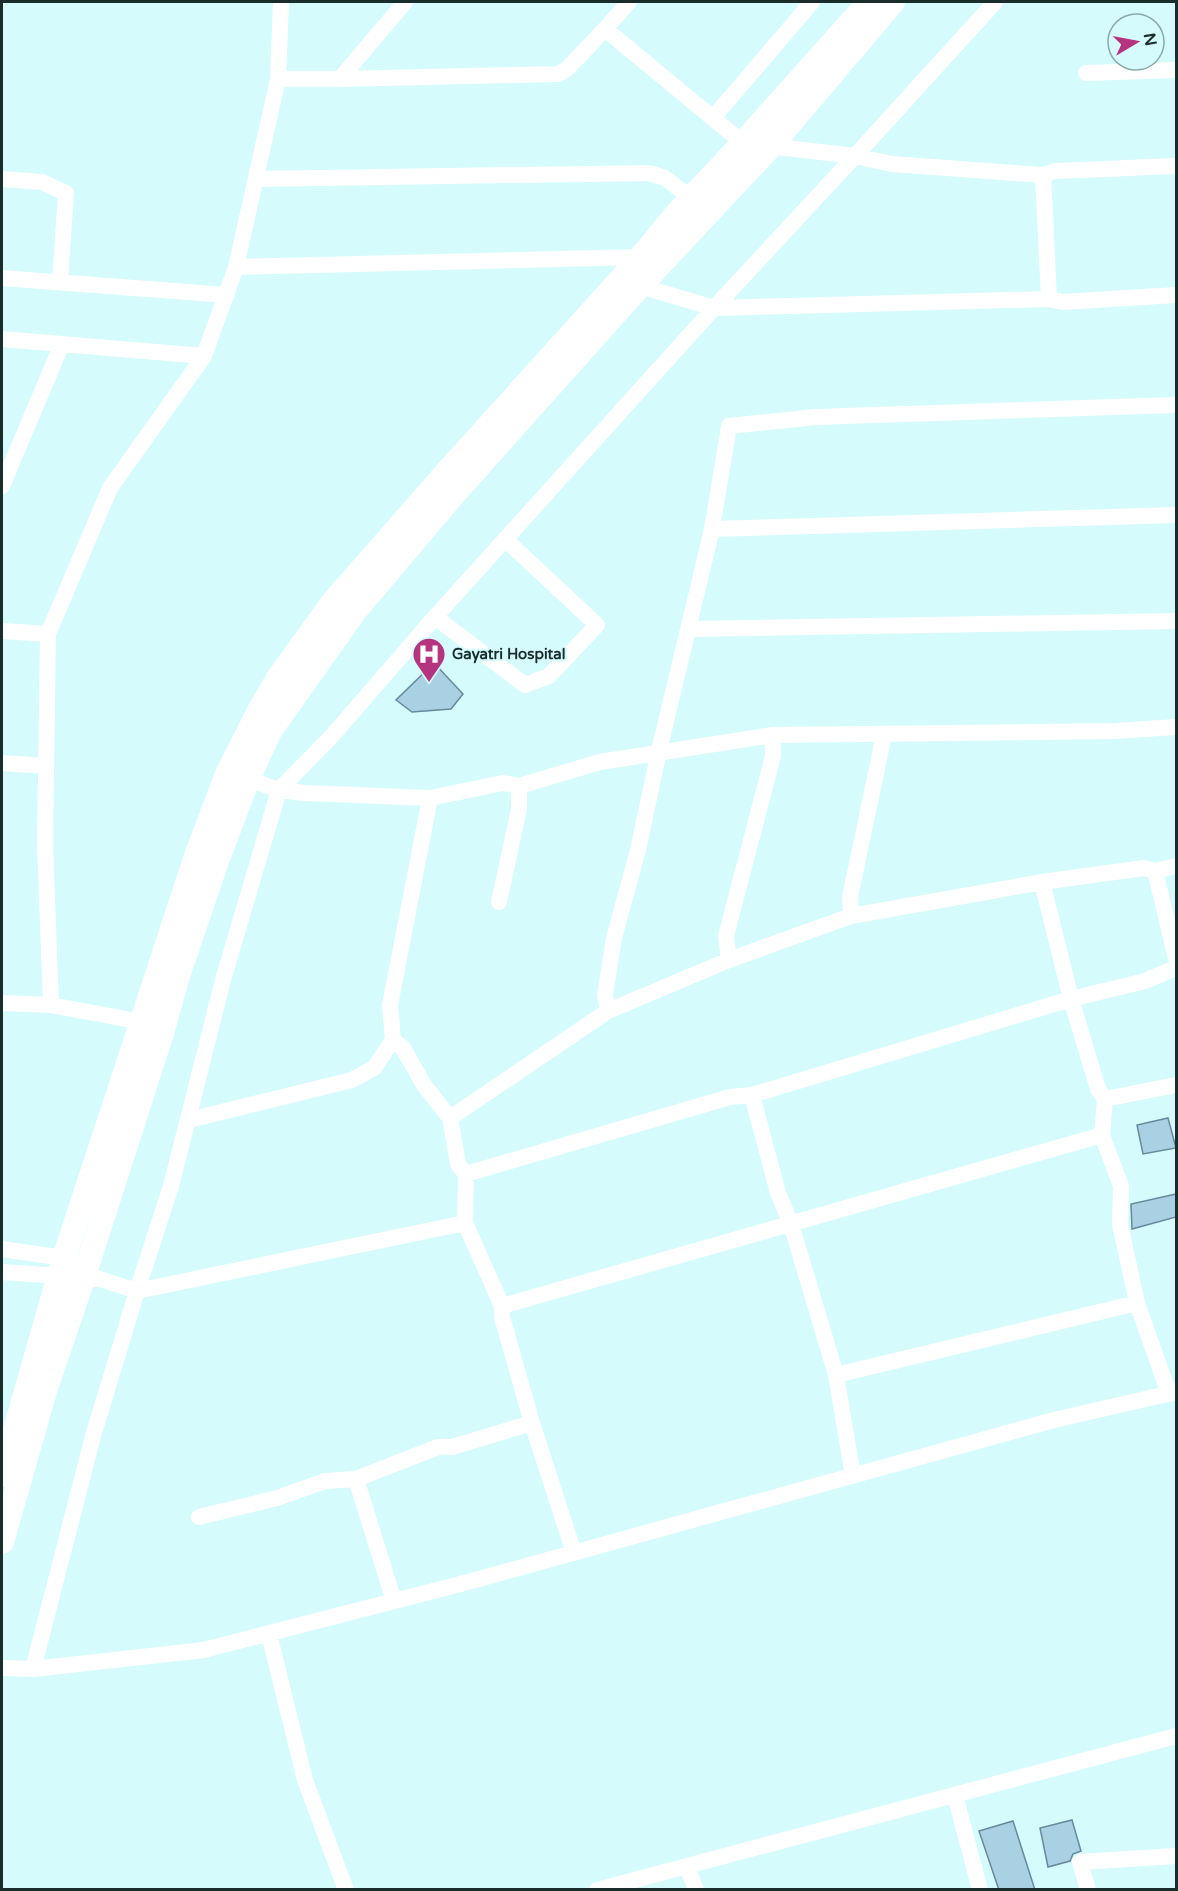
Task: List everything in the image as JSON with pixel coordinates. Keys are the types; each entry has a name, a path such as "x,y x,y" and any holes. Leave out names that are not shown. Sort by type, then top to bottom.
{"highway":[{"path":"2,1542 78,1272 142,1022 197,853 227,774 260,709 278,678 333,602 691,198 869,2"},
{"path":"2,1475 78,1272 162,1033 177,979 216,864 248,779 270,731 355,611 454,494 640,286 771,146 893,2"}],"street":[{"path":"51,1005 45,844 48,634 110,488 204,356 227,295 236,267 278,79 281,2"},
{"path":"340,79 405,2"},
{"path":"278,79 558,74 567,69 629,2"},
{"path":"713,118 812,2"},
{"path":"33,1669 93,1436 171,1186 223,980 279,790 331,737 505,539 995,2"},
{"path":"605,29 743,143 855,156 892,164 1043,176 1055,171 1176,166"},
{"path":"1086,73 1176,70"},
{"path":"256,179 649,173 665,178 691,198"},
{"path":"1043,176 1049,299"},
{"path":"2,179 42,182 66,193 60,282"},
{"path":"236,267 641,256"},
{"path":"2,278 227,295"},
{"path":"640,286 714,308 1049,299 1063,302 1176,295"},
{"path":"2,339 204,356"},
{"path":"2,486 62,344"},
{"path":"609,1011 606,994 615,939 690,629 712,529 729,426 816,417 1176,405"},
{"path":"712,529 1176,515"},
{"path":"435,617 525,685 549,676 597,625 505,539"},
{"path":"690,629 1176,621"},
{"path":"2,631 48,634"},
{"path":"248,779 279,790 430,798 503,783 519,786 600,762 659,751 773,735 1114,731 1176,726"},
{"path":"729,960 726,936 773,756 773,735"},
{"path":"851,916 850,897 884,735"},
{"path":"2,763 45,766"},
{"path":"499,902 519,809 519,786"},
{"path":"189,1120 352,1080 374,1068 393,1040 390,1005 430,798"},
{"path":"450,1118 609,1011 729,960 851,916 1042,882 1144,868 1155,871 1176,866"},
{"path":"1155,871 1176,958"},
{"path":"2,1668 33,1669 204,1650 574,1553 1054,1420 1173,1393 1137,1303 1120,1224 1122,1186 1102,1135 1105,1099 1098,1089 1071,999 1042,882"},
{"path":"466,1174 730,1097 752,1095 1071,999 1145,981 1176,968"},
{"path":"2,1003 51,1005 142,1022"},
{"path":"393,1040 403,1048 424,1085 450,1118 459,1164 466,1174 465,1223 502,1306 502,1317 532,1423 574,1553"},
{"path":"1105,1099 1176,1085"},
{"path":"752,1095 778,1193 790,1224 836,1375 853,1476"},
{"path":"502,1306 1102,1135"},
{"path":"2,1249 137,1291 465,1223"},
{"path":"2,1272 78,1272"},
{"path":"836,1375 1137,1303"},
{"path":"199,1517 277,1498 325,1481 356,1479 438,1446 452,1447 532,1423"},
{"path":"356,1479 394,1601"},
{"path":"268,1634 305,1780 346,1890"},
{"path":"597,1890 1176,1736"},
{"path":"955,1795 980,1890"},
{"path":"1088,1890 1080,1862 1176,1856"},
{"path":"687,1866 696,1890"}],"building":[{"path":"434,663 463,694 451,709 412,712 396,700"},
{"path":"1168,1118 1176,1148 1143,1154 1137,1125"},
{"path":"1176,1194 1176,1217 1132,1229 1131,1204"},
{"path":"1072,1820 1081,1851 1073,1854 1070,1861 1048,1867 1040,1828"},
{"path":"1013,1821 1035,1890 999,1890 979,1831"}],"place":[{"name":"Gayatri Hospital","path":"429,683"}]}
